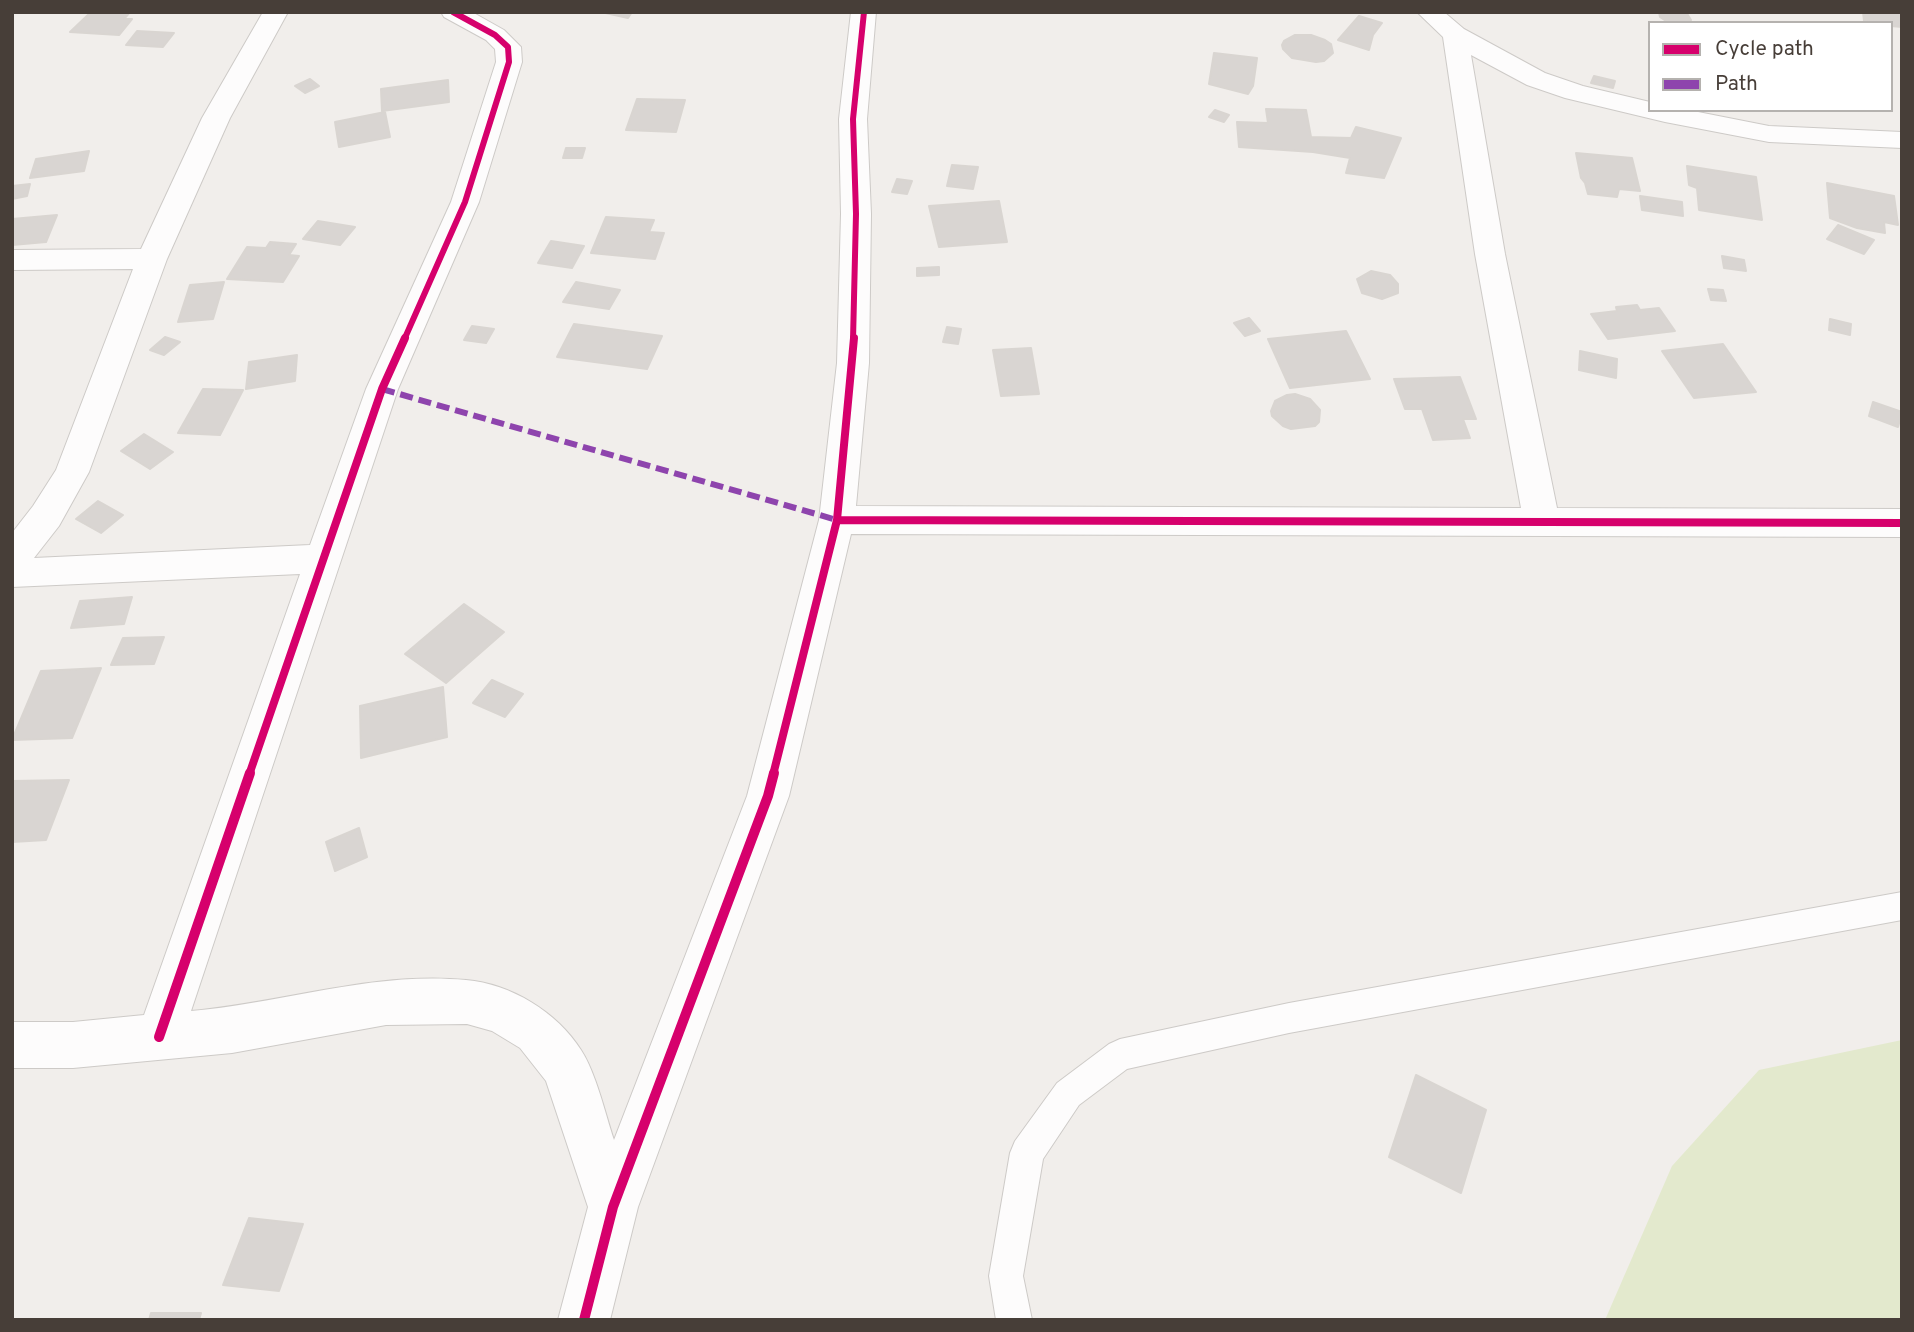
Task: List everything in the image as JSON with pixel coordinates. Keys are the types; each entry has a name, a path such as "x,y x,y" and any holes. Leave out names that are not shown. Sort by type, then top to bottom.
{"street":[{"path":"12,558 46,516 72,472 152,259 216,118 276,12"},
{"path":"159,1037 382,389 465,201 509,62 508,47 495,35 453,12"},
{"path":"584,1320 613,1207 768,796 837,520 853,363 856,215 853,119 864,12"},
{"path":"1429,12 1455,34 1536,79 1587,96 1648,110"},
{"path":"1455,34 1490,254 1542,524"},
{"path":"1656,112 1769,134 1902,140"},
{"path":"12,260 152,259"},
{"path":"837,520 1902,523"},
{"path":"12,573 323,559"},
{"path":"12,1045 73,1045 232,1030 386,1003 467,1002 502,1011 536,1032 565,1067 613,1207"}],"lane":[{"path":"1014,1320 1006,1276 1027,1153 1068,1094 1120,1055 1289,1017 1902,906"}],"green space":[{"path":"1902,1040 1902,1320 1605,1320 1672,1166 1759,1070"}],"building":[{"path":"91,12 130,12 124,19 132,19 119,35 70,32"},
{"path":"601,12 632,12 628,18"},
{"path":"1659,12 1686,12 1691,20 1666,21 1660,17"},
{"path":"1863,12 1902,12 1902,27 1893,26 1893,21 1864,21"},
{"path":"1359,16 1382,23 1373,35 1369,50 1338,40"},
{"path":"137,31 174,33 163,47 126,45"},
{"path":"1295,35 1311,35 1325,40 1331,44 1333,53 1324,61 1316,62 1292,58 1282,45"},
{"path":"1214,53 1257,58 1253,86 1248,94 1209,84"},
{"path":"1594,76 1615,81 1613,88 1591,83"},
{"path":"310,79 319,86 305,93 295,86"},
{"path":"448,80 449,102 382,111 381,89"},
{"path":"637,99 685,100 676,132 626,130"},
{"path":"1266,109 1306,110 1311,137 1351,138 1356,127 1401,138 1384,178 1346,173 1350,158 1313,152 1239,147 1237,122 1268,123"},
{"path":"1215,110 1229,115 1224,122 1209,117"},
{"path":"385,112 390,137 339,147 335,122"},
{"path":"566,148 585,148 582,158 563,158"},
{"path":"89,151 84,171 30,178 36,159"},
{"path":"1576,153 1632,158 1640,191 1619,189 1617,197 1588,194 1581,178"},
{"path":"952,165 978,167 973,189 947,186"},
{"path":"1687,166 1756,177 1762,220 1699,210 1697,188 1689,185"},
{"path":"897,179 912,181 907,194 892,192"},
{"path":"1827,183 1894,196 1898,225 1884,222 1885,233 1857,228 1830,218"},
{"path":"30,184 27,196 12,199 12,186"},
{"path":"1640,196 1682,202 1683,216 1642,210"},
{"path":"999,201 1007,242 939,247 929,206"},
{"path":"57,215 46,242 12,245 12,219"},
{"path":"606,217 654,220 649,232 664,233 655,259 591,253"},
{"path":"318,221 355,227 340,245 303,239"},
{"path":"1838,225 1874,240 1864,254 1827,239"},
{"path":"551,241 584,246 572,268 538,263"},
{"path":"270,242 296,244 289,255 299,256 283,282 227,279 247,247 266,248"},
{"path":"1722,256 1744,260 1746,271 1724,268"},
{"path":"939,267 939,275 917,276 917,268"},
{"path":"1371,271 1390,275 1398,284 1398,293 1382,299 1362,293 1357,279"},
{"path":"224,282 213,319 178,322 190,285"},
{"path":"576,282 620,290 609,309 563,302"},
{"path":"1708,289 1723,290 1726,301 1711,300"},
{"path":"1637,305 1640,310 1659,308 1675,331 1608,339 1591,314 1617,311 1616,307"},
{"path":"1249,318 1260,331 1245,336 1234,323"},
{"path":"1830,319 1851,324 1850,335 1829,330"},
{"path":"574,324 662,336 647,369 557,357"},
{"path":"472,326 494,329 486,343 464,340"},
{"path":"947,327 961,329 958,344 943,342"},
{"path":"1346,331 1370,379 1290,388 1268,339"},
{"path":"165,337 180,342 164,355 150,350"},
{"path":"1723,344 1756,392 1694,398 1662,351"},
{"path":"1031,348 1039,394 1001,396 993,350"},
{"path":"1580,351 1617,359 1616,378 1579,370"},
{"path":"297,355 295,381 246,389 249,362"},
{"path":"1460,377 1476,419 1463,419 1470,438 1433,440 1422,409 1405,409 1394,379"},
{"path":"203,389 243,390 220,435 178,433"},
{"path":"1295,394 1310,399 1320,410 1319,422 1315,426 1291,429 1272,416 1275,401"},
{"path":"1873,402 1902,412 1898,427 1869,416"},
{"path":"144,434 173,452 150,469 121,451"},
{"path":"98,501 123,515 101,533 76,519"},
{"path":"132,597 124,624 71,628 80,601"},
{"path":"464,604 504,632 446,683 405,654"},
{"path":"164,637 154,664 111,665 123,638"},
{"path":"101,668 72,738 12,740 41,671"},
{"path":"492,680 523,694 505,717 473,703"},
{"path":"443,687 447,737 361,758 360,706"},
{"path":"69,780 46,840 12,842 13,781"},
{"path":"359,828 367,857 335,871 326,842"},
{"path":"1416,1075 1486,1110 1461,1193 1389,1157"},
{"path":"249,1218 303,1224 279,1291 223,1285"},
{"path":"151,1313 201,1313 199,1320 149,1320"}],"marked path":[{"path":"382,389 837,520"}],"cycle path":[{"path":"159,1037 382,389 465,202 509,62 508,47 495,35 453,12"},
{"path":"584,1320 613,1207 768,796 837,520 853,363 856,214 853,119 864,12"},
{"path":"837,520 1902,523"}]}
